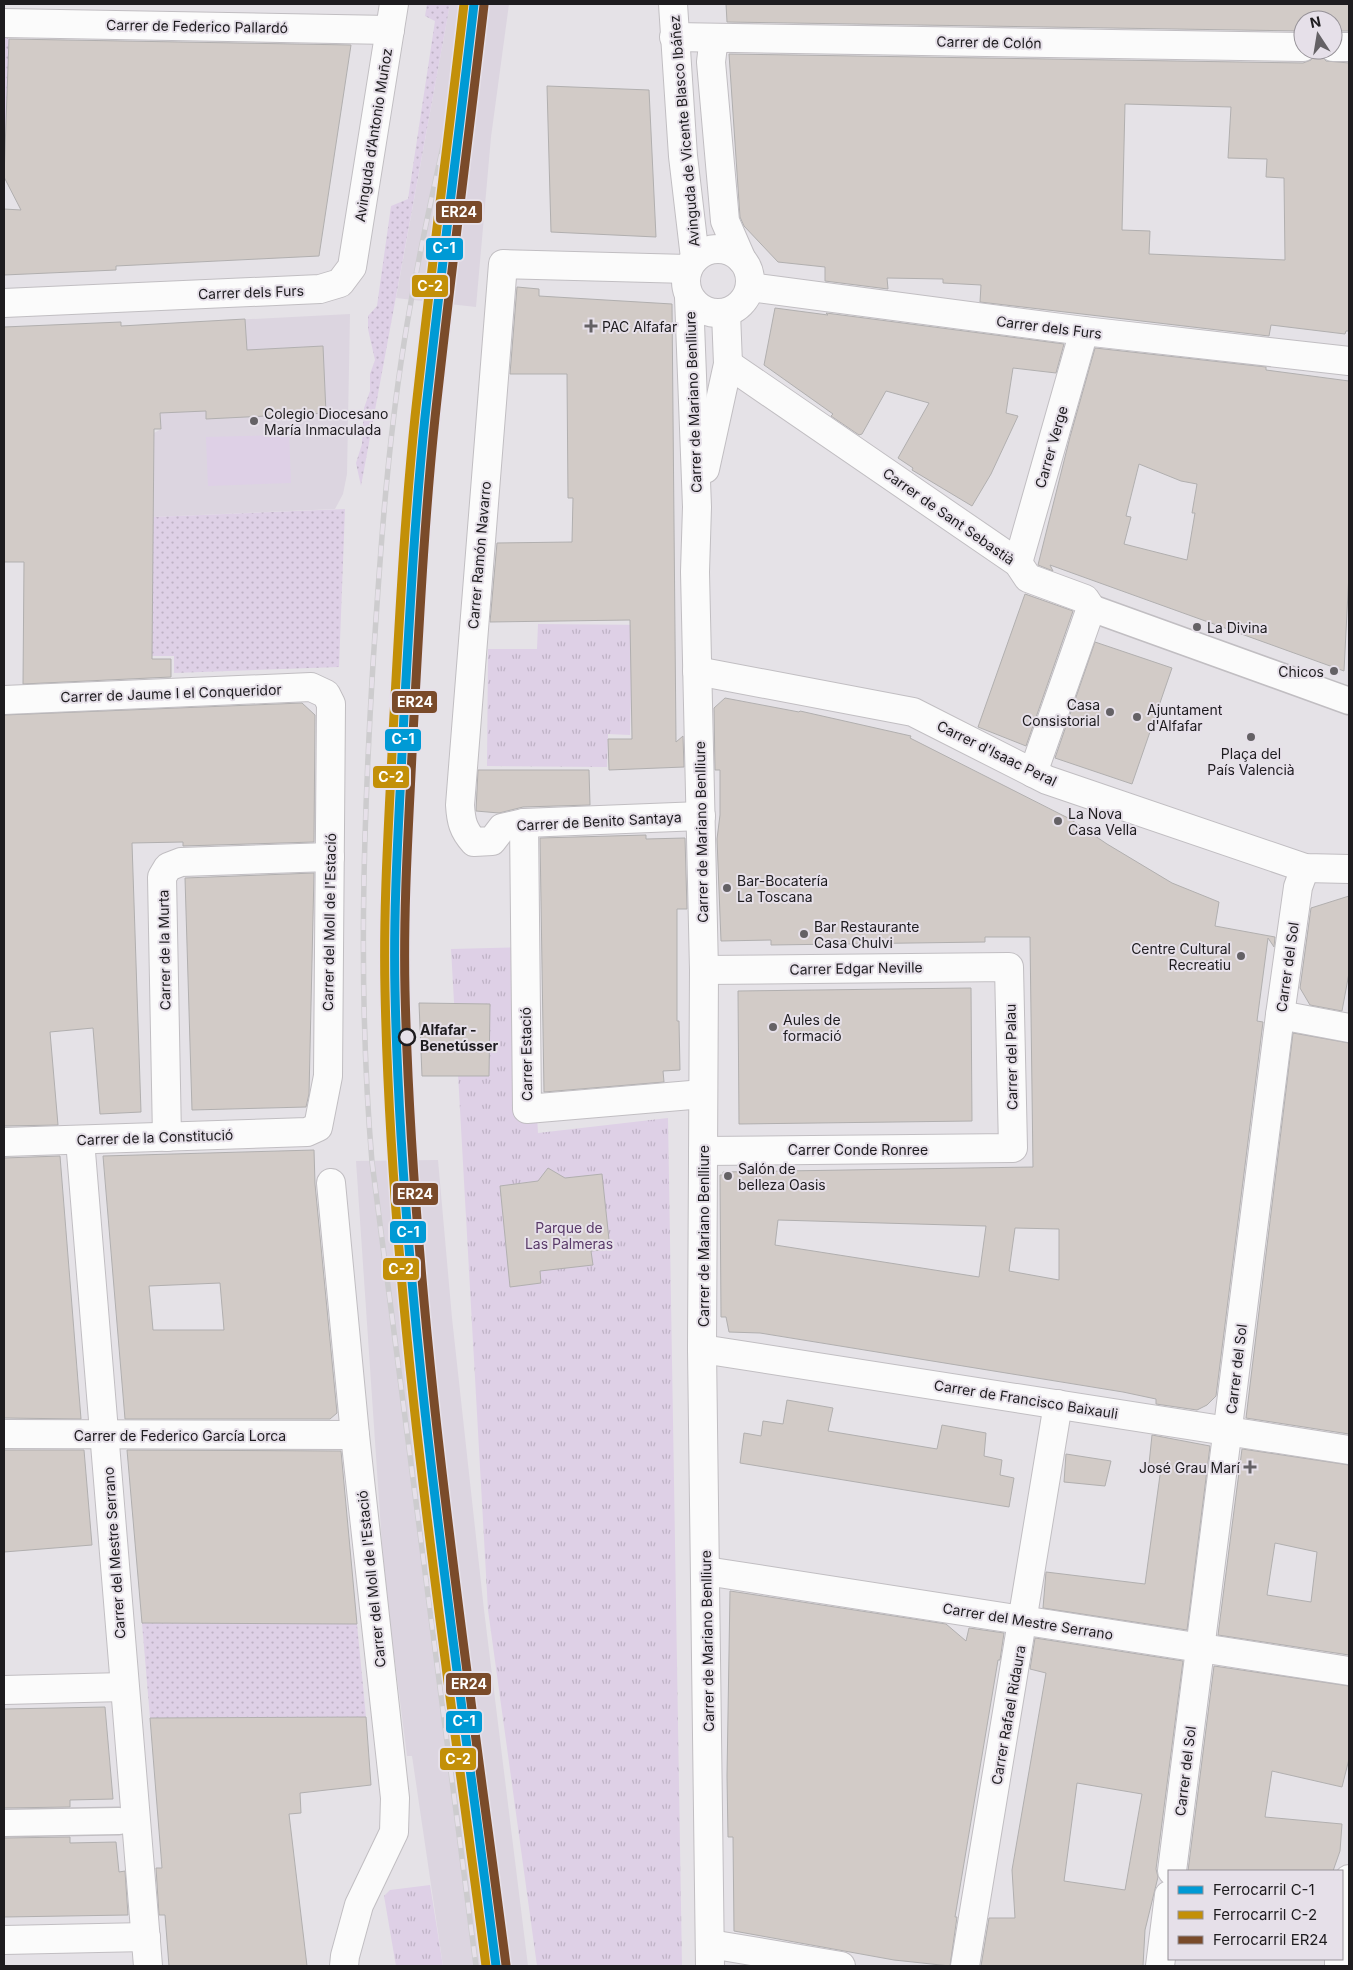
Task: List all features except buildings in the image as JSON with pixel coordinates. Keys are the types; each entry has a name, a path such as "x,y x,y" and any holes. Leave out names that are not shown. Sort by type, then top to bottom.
{"street":[{"name":"Avinguda de Vicente Blasco Ibáñez","path":"673,4 691,264"},
{"name":"Carrer de Federico Pallardó","path":"4,23 392,17"},
{"name":"Avinguda d’Antonio Muñoz","path":"352,267 392,17"},
{"name":"Carrer de Colón","path":"674,37 1293,47"},
{"path":"722,38 713,45 711,62 725,221 742,260 748,269 750,287 740,305 726,313 715,314 705,311 689,297 686,279 691,264 703,252 714,249 734,253 742,260"},
{"name":"Carrer Ramón Navarro","path":"474,842 466,834 461,821 460,805 503,264 691,264"},
{"name":"Carrer dels Furs","path":"4,303 320,289 340,283 352,267"},
{"name":"Carrer dels Furs","path":"750,287 1084,332 1349,361"},
{"name":"Carrer de Mariano Benlliure","path":"689,297 697,507 695,572 704,970 702,1349 710,1955"},
{"name":"Carrer de Mariano Benlliure","path":"697,507 728,364 726,313"},
{"name":"Carrer Verge","path":"1018,563 1084,332"},
{"name":"Carrer de Sant Sebastià","path":"728,364 1018,563 1028,578 1085,599 1091,608 1349,701"},
{"path":"1033,773 1091,608"},
{"name":"Carrer d'Isaac Peral","path":"697,671 913,712 1033,773 1305,868 1349,869"},
{"name":"Carrer de Jaume I el Conqueridor","path":"4,700 311,687 326,694 331,704"},
{"name":"Carrer del Moll de l'Estació","path":"307,1132 313,1131 320,1122 327,1081 331,704"},
{"name":"Carrer de Benito Santaya","path":"474,842 492,841 502,828 524,823 701,816"},
{"name":"Carrer Estació","path":"524,823 527,1109 703,1094"},
{"name":"Carrer de la Murta","path":"167,1137 162,877 168,867 182,862 330,857"},
{"name":"Carrer del Sol","path":"1172,1870 1280,1015 1298,887 1305,868"},
{"name":"Carrer Edgar Neville","path":"704,970 1009,967"},
{"name":"Carrer del Palau","path":"1009,967 1013,1148"},
{"path":"1280,1015 1349,1028"},
{"name":"Carrer de la Constitució","path":"4,1142 307,1132"},
{"name":"Carrer del Mestre Serrano","path":"80,1140 148,1966"},
{"name":"Carrer Conde Ronree","path":"703,1151 1013,1148"},
{"name":"Carrer del Moll de l'Estació","path":"330,1183 355,1435 396,1798 394,1832 359,1905 344,1956 344,1966"},
{"name":"Carrer de Francisco Baixauli","path":"702,1349 1349,1450"},
{"name":"Carrer Rafael Ridaura","path":"965,1966 1024,1620 1058,1404"},
{"name":"Carrer de Federico García Lorca","path":"4,1434 355,1435"},
{"name":"Carrer del Mestre Serrano","path":"706,1571 1349,1670"},
{"path":"4,1690 124,1687"},
{"path":"4,1823 119,1821"},
{"path":"1343,1931 1349,1879"},
{"path":"1160,1966 1168,1903"},
{"path":"4,1940 146,1937"},
{"path":"710,1955 841,1966"}],"shaded area":[{"path":"450,4 509,4 491,137 476,307 396,298"},
{"name":"Colegio Diocesano María Inmaculada","path":"350,314 347,474 343,494 335,509 153,517 154,433 161,429 156,324"},
{"path":"438,1160 452,1318 484,1610 528,1966 443,1966 412,1756 407,1756 384,1574 356,1161"}],"green space":[{"path":"427,4 450,4 361,486 356,463 362,444 364,408 370,391 370,374 375,360 368,329 368,316 377,306 391,206 408,199 435,21 425,16"},
{"path":"4,34 9,34 5,154 4,154"},
{"path":"289,435 291,483 208,486 206,437"},
{"path":"345,509 339,667 174,673 174,656 152,656 153,517"},
{"path":"538,624 651,625 632,654 630,735 608,734 607,767 487,766 488,649 537,649"},
{"name":"Parque de Las Palmeras","path":"527,947 538,1133 668,1118 682,1966 537,1966 488,1610 451,949"},
{"path":"142,1623 357,1624 366,1717 150,1718"},
{"path":"430,1885 443,1966 396,1966 384,1896 390,1890"}],"railway":[{"path":"474,4 419,257 404,343 393,423 381,543 373,664 363,913 365,1038 372,1162 476,1966"}],"rail line":[{"name":"C-2","path":"464,4 415,417 408,496 387,862 385,991 390,1113 409,1358 437,1602 486,1966"},
{"name":"C-1","path":"474,4 425,417 418,496 397,862 395,991 400,1113 419,1358 448,1602 496,1966"},
{"name":"ER24","path":"484,5 435,418 428,497 410,798 406,894 405,991 410,1113 429,1357 458,1601 506,1965"}],"place":[{"name":"PAC Alfafar","path":"591,326"},
{"name":"Colegio Diocesano María Inmaculada","path":"254,421"},
{"name":"La Divina","path":"1197,627"},
{"name":"Chicos","path":"1334,671"},
{"name":"Casa Consistorial","path":"1110,712"},
{"name":"Ajuntament d'Alfafar","path":"1137,717"},
{"name":"Plaça del País Valencià","path":"1251,737"},
{"name":"La Nova Casa Vella","path":"1058,821"},
{"name":"Bar-Bocatería La Toscana","path":"727,888"},
{"name":"Bar Restaurante Casa Chulvi","path":"804,934"},
{"name":"Centre Cultural Recreatiu","path":"1241,956"},
{"name":"Aules de formació","path":"773,1027"},
{"name":"Alfafar - Benetússer","path":"407,1037"},
{"name":"Salón de belleza Oasis","path":"728,1176"},
{"name":"José Grau Marí","path":"1250,1467"}]}
